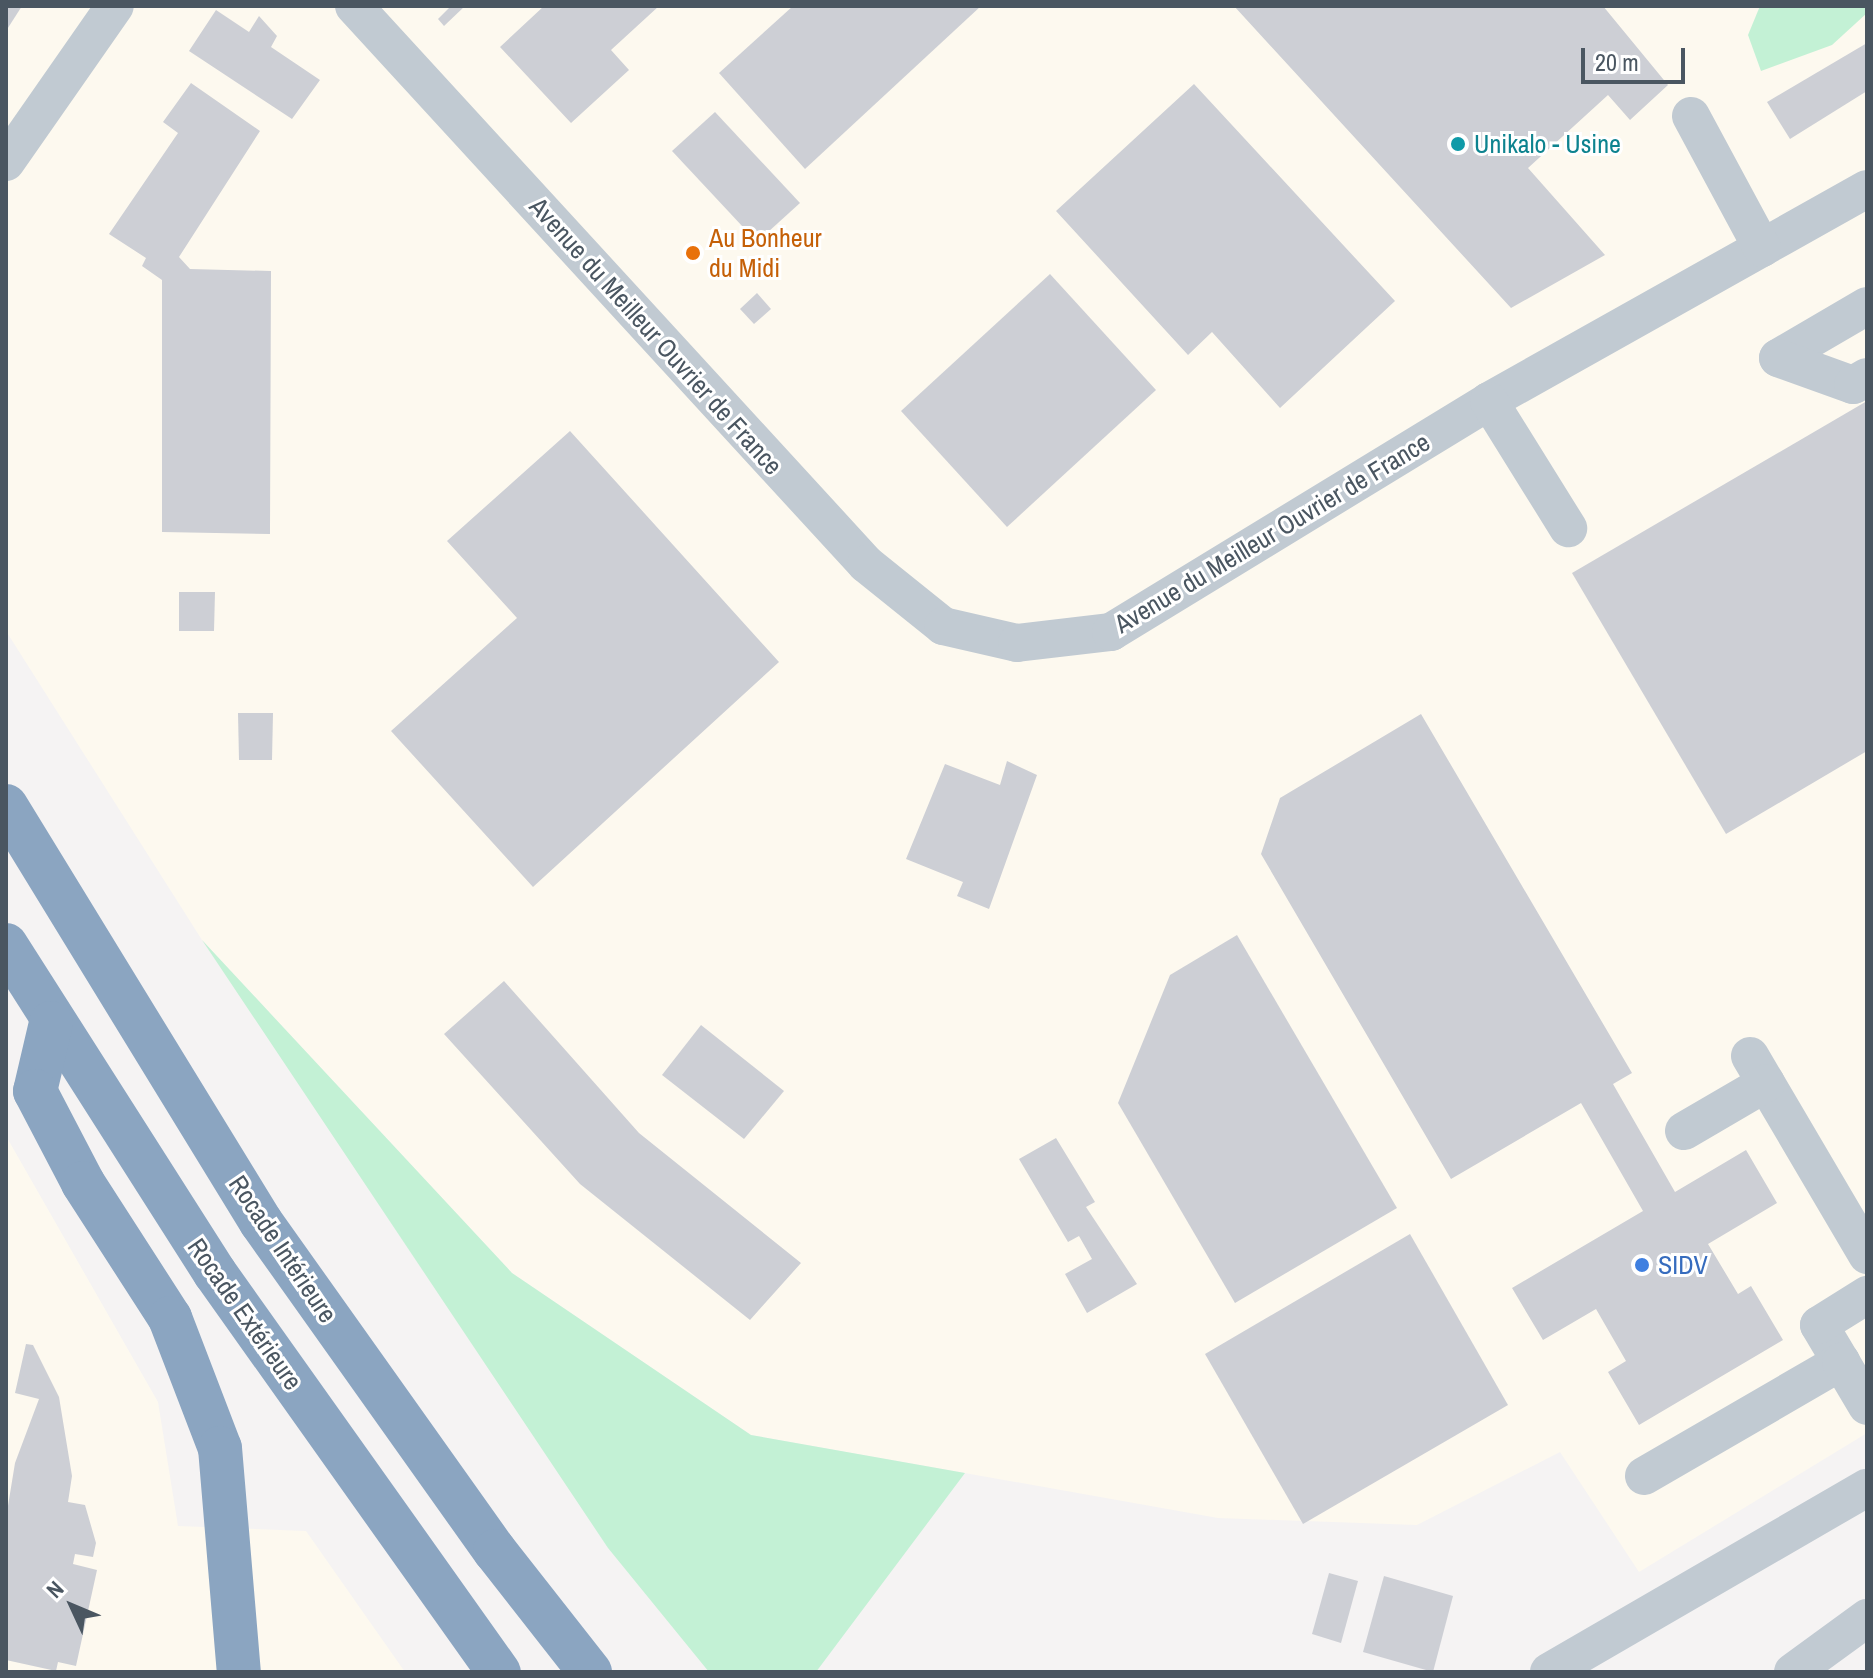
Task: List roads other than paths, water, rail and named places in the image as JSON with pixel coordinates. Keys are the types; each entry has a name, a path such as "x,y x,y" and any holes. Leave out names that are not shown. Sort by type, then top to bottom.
{"highway":[{"name":"Rocade Intérieure","path":"6,806 261,1222 495,1551 590,1672"},
{"name":"Rocade Extérieure","path":"6,945 51,1023 215,1273 499,1672"},
{"path":"51,1023 35,1091 83,1183 170,1318 220,1448 239,1672"}],"street":[{"path":"6,162 115,6"},
{"name":"Avenue du Meilleur Ouvrier de France","path":"354,6 866,564 943,626 1017,643 1111,632 1489,401 1867,189"},
{"path":"1691,116 1762,248"},
{"path":"1867,306 1778,358 1853,385 1867,377"},
{"path":"1489,401 1568,528"},
{"path":"1684,1131 1758,1069 1867,1255"},
{"path":"1867,1295 1819,1325 1867,1406"},
{"path":"1644,1476 1841,1362"},
{"path":"1549,1672 1867,1488"},
{"path":"1793,1672 1867,1618"}],"place":[{"name":"Unikalo - Usine","path":"1458,144"},
{"name":"Au Bonheur du Midi","path":"693,253"},
{"name":"SIDV","path":"1642,1265"}]}
